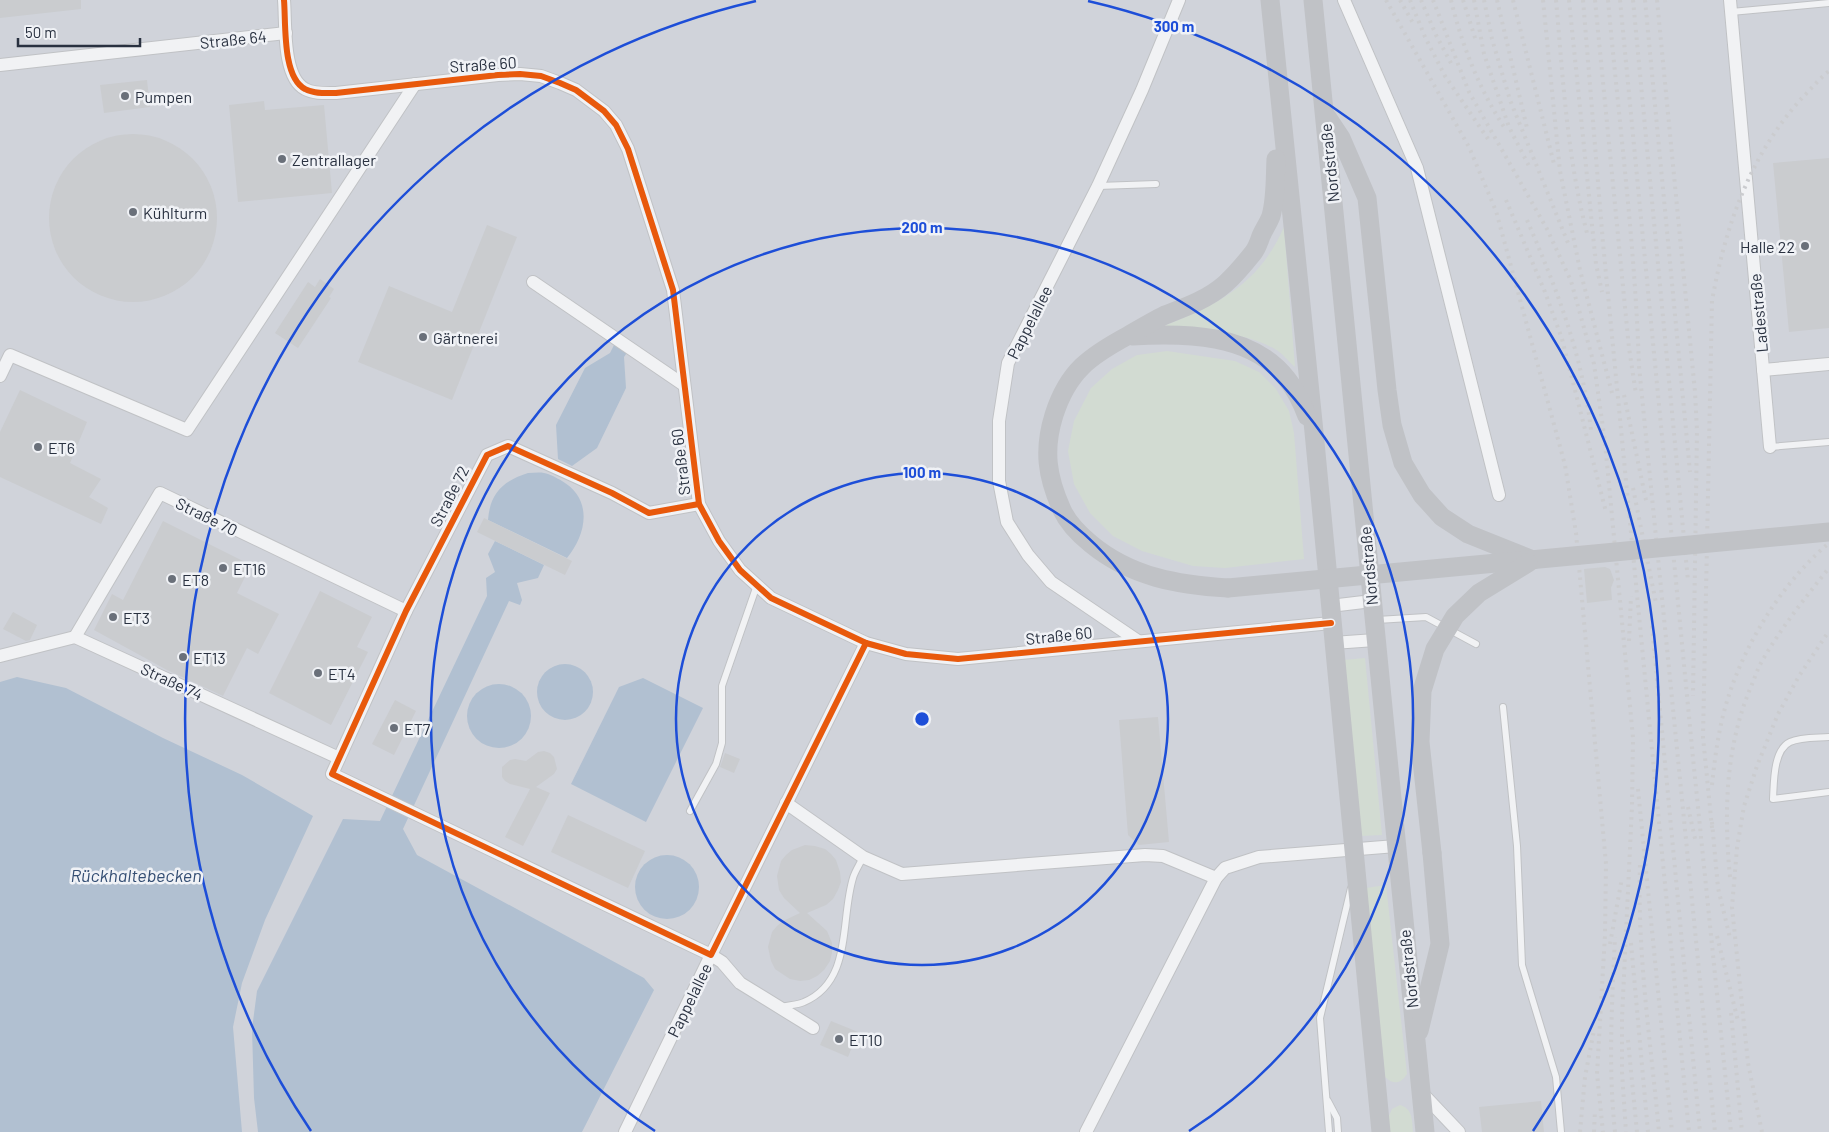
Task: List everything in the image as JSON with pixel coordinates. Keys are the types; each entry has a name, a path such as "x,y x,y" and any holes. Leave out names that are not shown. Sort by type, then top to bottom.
{"street":[{"name":"Straße 60","path":"284,0 289,67 295,81 305,89 319,93 336,93 498,75 520,74 541,76 576,90 604,111 616,125 628,149 673,290 699,504 719,541 740,570 770,598 866,643 906,654 958,659 1138,641 1330,615 1372,602"},
{"name":"Pappelallee","path":"1138,641 1051,582 1028,555 1008,522 999,481 999,421 1008,363 1098,186 1142,90 1179,0"},
{"path":"1270,0 1314,432 1330,615 1381,1132"},
{"name":"Nordstraße","path":"1313,0 1424,1132"},
{"path":"1344,0 1417,168 1499,495"},
{"name":"Ladestraße","path":"1730,6 1770,447"},
{"name":"Straße 64","path":"1,66 286,33"},
{"path":"1277,77 1275,190 1271,216 1254,252 1225,284 1193,304 1163,316 1107,346 1090,358 1072,376 1058,401 1048,432 1048,459 1052,487 1064,514 1080,535 1105,556 1146,576 1200,586 1228,588 1829,532"},
{"path":"0,376 10,355 187,430 415,84"},
{"path":"1324,112 1341,138 1367,198 1392,425 1403,463 1422,494 1442,517 1468,534 1533,560"},
{"path":"533,282 684,385"},
{"path":"1126,337 1162,334 1206,338 1239,345 1256,352 1273,364 1288,379 1300,399 1314,432"},
{"path":"1763,370 1829,364"},
{"name":"Straße 72","path":"339,758 406,611 486,455 508,446 612,493 649,513 699,504"},
{"name":"Straße 70","path":"75,636 160,493 406,611"},
{"path":"1416,1047 1440,944 1420,742 1422,691 1435,649 1455,616 1479,593 1533,560"},
{"path":"0,656 75,636"},
{"name":"Straße 74","path":"75,636 339,758"},
{"path":"1333,644 1376,640"},
{"path":"339,758 332,774 711,955 866,643"},
{"path":"786,803 863,858 902,874 1146,855 1164,856 1216,878"},
{"path":"1086,1132 1216,878 1225,868 1259,857 1396,846"},
{"name":"Pappelallee","path":"625,1132 711,955 722,962 740,983 813,1028"},
{"path":"1420,1091 1459,1132"}],"lane":[{"path":"1730,6 1829,3"},
{"path":"1098,186 1156,184"},
{"name":"Ladestraße","path":"1770,447 1829,442"},
{"path":"690,811 716,764 722,743 722,686 757,585"},
{"path":"1374,620 1426,616 1476,644"},
{"path":"1503,707 1517,846 1522,965 1556,1077 1561,1132"},
{"path":"1829,738 1796,740 1789,742 1782,748 1775,765 1773,799 1829,792"},
{"path":"779,1007 804,1002 825,989 836,971 841,953 853,877 863,858"},
{"path":"1329,1132 1320,1018 1355,870"},
{"path":"1326,1098 1337,1118 1338,1132"}],"shaded area":[{"path":"0,0 1829,0 1829,1132 0,1132"},
{"path":"1284,227 1295,367 1278,351 1252,339 1222,333 1164,326 1220,300 1250,278 1274,247"},
{"path":"1167,351 1235,361 1259,372 1276,389 1289,411 1294,433 1304,559 1225,568 1193,566 1142,551 1113,536 1090,513 1074,484 1068,451 1074,421 1091,388 1112,369 1137,355"},
{"path":"1365,658 1382,835 1361,836 1343,660"},
{"path":"1386,885 1407,1074 1402,1080 1397,1082 1385,1077 1366,888"},
{"path":"1400,1105 1410,1112 1413,1132 1390,1132 1388,1118 1392,1109"}],"water":[{"path":"615,343 628,351 624,357 626,388 597,448 572,466 558,459 556,425 585,368 610,353"},
{"path":"528,473 542,473 553,476 572,488 579,497 584,517 582,528 574,549 567,558 488,520 492,502 499,489 511,480"},
{"path":"495,541 544,565 538,578 517,583 522,600 520,605 509,601 403,829 417,855 644,978 654,990 582,1132 258,1132 254,1098 252,1029 257,991 343,819 380,821 487,596 486,578 495,572 488,554"},
{"path":"565,664 576,666 585,672 591,681 593,692 591,703 585,712 576,718 565,720 554,718 545,712 539,703 537,692 539,681 545,672 554,666"},
{"name":"Rückhaltebecken","path":"17,677 66,688 163,738 242,775 313,816 265,920 242,983 233,1027 242,1132 0,1132 0,682"},
{"path":"643,678 703,708 646,822 571,784 619,687"},
{"path":"499,684 511,686 522,693 529,704 531,716 529,728 522,739 511,746 499,748 487,746 476,739 469,728 467,716 469,704 476,693 487,686"},
{"path":"667,855 679,857 690,864 697,875 699,887 697,899 690,910 679,917 667,919 655,917 644,910 637,899 635,887 637,875 644,864 655,857"}],"building":[{"path":"0,0 81,0 81,9 0,18"},
{"name":"Pumpen","path":"147,80 150,107 104,113 100,85"},
{"name":"Zentrallager","path":"264,101 265,110 324,105 332,193 238,202 229,105"},
{"name":"Kühlturm","path":"125,134 141,134 173,144 198,165 211,186 217,218 211,250 203,265 186,283 165,296 141,302 125,302 101,296 86,288 63,265 55,250 49,226 49,210 55,186 63,171 86,148 101,140"},
{"name":"Halle 22","path":"1829,158 1829,328 1789,332 1773,163"},
{"name":"Gärtnerei","path":"487,225 517,237 452,400 358,362 389,286 452,312"},
{"path":"320,279 334,289 329,297 331,298 298,348 275,333 308,282 315,287"},
{"name":"ET6","path":"20,390 87,422 70,463 101,479 89,497 108,508 101,524 0,477 0,432"},
{"path":"484,518 572,561 565,575 477,532"},
{"path":"163,521 251,565 237,593 279,614 258,654 247,648 223,696 167,670 94,630 112,594 123,600"},
{"path":"1605,567 1610,569 1614,580 1611,588 1612,600 1587,603 1584,569"},
{"name":"ET4","path":"320,591 372,617 357,647 368,652 331,725 269,693"},
{"path":"13,612 37,625 30,640 26,641 3,629"},
{"name":"ET7","path":"395,700 416,711 394,755 372,744"},
{"path":"1158,717 1169,842 1139,845 1128,835 1119,720"},
{"path":"544,751 554,757 557,769 554,774 536,787 550,793 523,846 505,837 530,789 505,781 502,777 502,767 510,760 526,761 538,752"},
{"path":"725,753 740,759 734,773 720,767"},
{"path":"568,815 645,851 628,888 551,852"},
{"path":"805,845 825,849 831,854 836,860 841,882 833,899 826,905 807,913 827,931 832,943 830,961 817,976 809,980 800,981 790,979 775,969 768,947 772,932 777,926 800,913 784,898 779,890 777,876 781,861 786,855 792,850"},
{"name":"ET10","path":"831,1021 858,1032 848,1057 820,1045"},
{"path":"1541,1101 1544,1132 1482,1132 1479,1107"}],"railway":[{"path":"1386,0 1469,147 1496,211 1565,465 1576,533 1606,864 1605,935 1597,1074 1603,1132"},
{"path":"1400,0 1414,25"},
{"path":"1410,0 1425,37 1445,76 1488,139"},
{"path":"1421,0 1436,35 1452,65"},
{"path":"1433,0 1469,92 1547,229 1571,281 1594,364 1605,442 1633,738 1632,806 1622,1018 1622,1072 1626,1132"},
{"path":"1451,0 1473,68 1488,100 1506,130"},
{"path":"1463,0 1476,41"},
{"path":"1474,0 1484,54 1509,127 1530,168"},
{"path":"1484,0 1492,39 1510,100 1568,243"},
{"path":"1497,0 1527,128"},
{"path":"1513,0 1554,164"},
{"path":"1543,0 1560,171 1580,270 1612,393"},
{"path":"1556,0 1570,146 1587,233"},
{"path":"1569,0 1596,264 1602,292"},
{"path":"1583,0 1603,243 1689,1132"},
{"path":"1595,0 1629,348 1636,394"},
{"path":"1608,0 1630,229 1639,366 1715,1132"},
{"path":"1620,0 1731,1132"},
{"path":"1633,0 1688,581"},
{"path":"1645,0 1690,472"},
{"path":"1657,0 1695,392 1697,431 1693,696"},
{"path":"1712,828 1703,737 1712,301 1717,273 1732,219 1754,168 1784,120 1802,98 1829,71"},
{"path":"1506,200 1545,292 1562,339 1606,512"},
{"path":"1527,220 1558,297 1575,348 1591,430"},
{"path":"1624,395 1647,505"},
{"path":"1633,488 1656,603"},
{"path":"1712,785 1722,719 1745,655 1768,614 1782,594 1796,576 1829,543"},
{"path":"1730,877 1727,829 1728,782 1735,735 1742,712 1750,689 1769,649 1829,568"},
{"path":"1629,641 1631,596"},
{"path":"1652,626 1700,1132"},
{"path":"1762,1132 1748,1063 1732,907 1737,848 1744,806 1757,766 1778,714 1799,676 1829,631"},
{"path":"1638,789 1672,1132"},
{"path":"1688,807 1696,843"},
{"path":"1712,822 1718,888 1730,938"},
{"path":"1640,865 1645,999 1659,1132"},
{"path":"1610,944 1622,878"},
{"path":"1717,936 1738,1021"},
{"path":"1615,937 1611,1059 1615,1132"},
{"path":"1631,943 1648,1132"},
{"path":"1731,1013 1742,1132"},
{"path":"1580,1132 1585,1077 1594,1030"},
{"path":"1628,1040 1637,1132"},
{"path":"1594,1132 1595,1110"}],"cycle path":[{"path":"284,0 285,35 292,73 298,83 309,91 336,93 498,75 520,74 541,76 576,90 604,111 616,125 628,149 673,290 699,504 719,541 740,570 771,598 866,643 906,654 958,659 1331,623"},
{"path":"699,504 649,513 612,493 508,446 487,455 406,611 332,774 711,955 866,643"}],"place":[{"name":"Pumpen","path":"125,96"},
{"name":"Zentrallager","path":"282,159"},
{"name":"Kühlturm","path":"133,212"},
{"name":"Halle 22","path":"1805,246"},
{"name":"Gärtnerei","path":"423,337"},
{"name":"ET6","path":"38,447"},
{"name":"ET16","path":"223,568"},
{"name":"ET8","path":"172,579"},
{"name":"ET3","path":"113,617"},
{"name":"ET13","path":"183,657"},
{"name":"ET4","path":"318,673"},
{"name":"ET7","path":"394,728"},
{"name":"ET10","path":"839,1039"}]}
